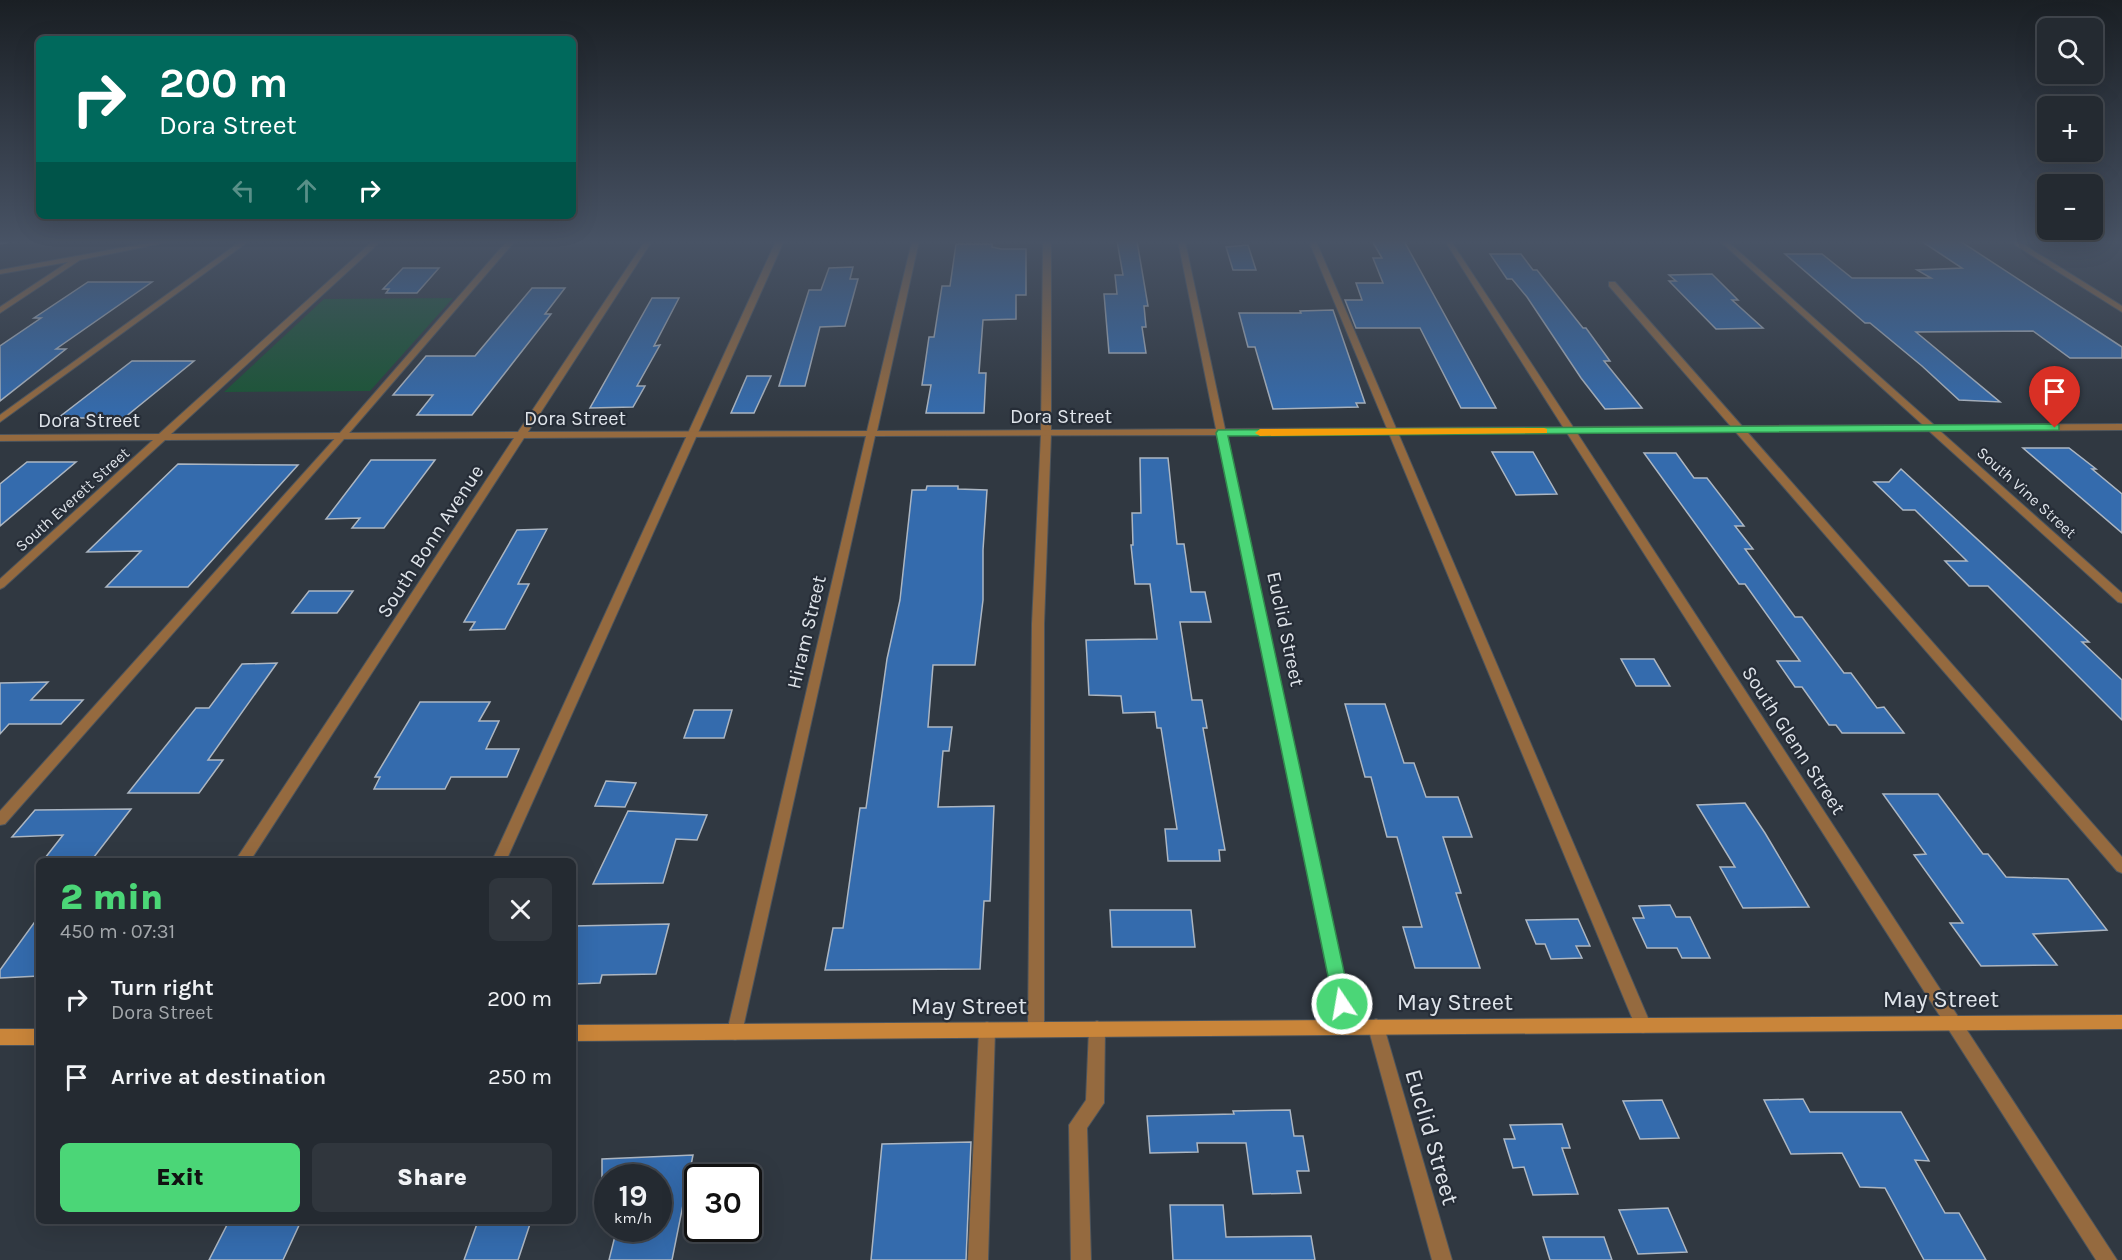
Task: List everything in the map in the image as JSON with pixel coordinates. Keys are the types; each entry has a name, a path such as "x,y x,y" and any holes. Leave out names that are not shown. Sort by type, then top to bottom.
{"street":[{"path":"0,311 17,300"},
{"path":"0,419 163,300"},
{"name":"South Everett Street","path":"0,585 313,300"},
{"path":"0,820 460,300"},
{"name":"South Bonn Avenue","path":"244,858 610,300"},
{"path":"500,858 690,435 754,300"},
{"name":"Hiram Street","path":"735,1032 902,300"},
{"path":"1036,1029 1038,624 1046,434 1047,300"},
{"name":"Euclid Street","path":"1193,300 1347,1027"},
{"path":"1337,300 1643,1025"},
{"name":"South Glenn Street","path":"1486,300 2107,1260"},
{"path":"1626,300 2122,867"},
{"name":"South Vine Street","path":"1789,300 2122,599"},
{"path":"2106,300 2122,310"},
{"name":"Dora Street","path":"0,438 2122,428"},
{"name":"May Street","path":"576,1033 2122,1022"},
{"name":"Euclid Street","path":"1376,1027 1442,1260"},
{"path":"1081,1260 1078,1125 1095,1103 1097,1029"},
{"path":"978,1260 987,1030"},
{"path":"0,1037 36,1037"}],"green space":[{"path":"323,300 451,300 370,391 224,392"}],"building":[{"path":"61,300 126,300 56,349 66,349 0,401 0,346 41,318 34,318"},
{"path":"522,300 556,300 545,314 551,314 472,415 417,415 433,395 393,395 426,356 475,356"},
{"path":"651,300 678,300 654,346 660,345 637,386 645,386 633,407 590,408"},
{"path":"806,300 852,300 845,326 820,327 805,386 779,386"},
{"path":"940,300 1016,300 1016,319 983,320 979,373 986,373 984,413 926,413 931,385 922,385 929,337 934,337"},
{"path":"1104,300 1147,300 1148,306 1144,306 1146,327 1142,327 1146,353 1109,353"},
{"path":"1345,300 1436,300 1496,408 1461,408 1420,328 1356,328"},
{"path":"1529,300 1561,300 1583,328 1586,328 1610,361 1604,361 1642,408 1605,409 1581,378"},
{"path":"1687,300 1738,300 1732,300 1763,328 1716,329"},
{"path":"1838,300 2050,300 2122,347 2122,358 2070,358 2033,331 1916,332 2000,402 1959,400 1870,323 1865,323"},
{"path":"1333,310 1365,403 1356,403 1358,407 1273,409 1255,347 1248,347 1239,313 1301,313 1300,311"},
{"path":"132,361 194,361 124,418 58,418"},
{"path":"747,376 771,376 754,413 731,413"},
{"path":"2023,448 2069,448 2096,469 2092,469 2122,494 2122,533"},
{"path":"1492,452 1533,452 1557,494 1516,495"},
{"path":"1644,453 1676,453 1694,478 1707,478 1744,526 1735,526 1753,549 1745,549 1795,617 1802,617 1844,673 1851,673 1877,708 1884,707 1904,733 1842,733 1836,725 1829,725 1802,687 1795,687 1777,661 1800,661 1745,584 1739,584"},
{"path":"1140,458 1168,458 1177,544 1184,544 1191,592 1205,592 1211,622 1180,622 1192,700 1202,700 1207,728 1203,728 1225,850 1219,850 1220,861 1168,861 1165,829 1177,829 1161,728 1157,728 1155,712 1123,713 1121,696 1089,695 1086,640 1157,639 1150,584 1135,584 1131,545 1133,545 1132,513 1141,513"},
{"path":"371,460 435,460 384,528 352,528 360,518 326,519"},
{"path":"27,462 76,462 0,526 0,484"},
{"path":"178,464 298,465 188,587 106,587 141,551 87,552"},
{"path":"1901,469 2089,642 2082,642 2122,680 2122,720 1988,586 1969,586 1945,561 1967,561 1915,510 1903,510 1874,482 1889,482"},
{"path":"927,486 958,486 958,489 987,490 983,550 983,600 975,665 933,665 928,727 952,727 949,751 943,751 938,807 994,806 990,901 984,901 980,969 825,970 833,928 843,928 860,808 866,808 887,659 900,600 912,490 926,490"},
{"path":"547,529 518,584 529,584 505,629 470,630 475,622 464,622 517,530"},
{"path":"309,591 353,591 337,613 292,613"},
{"path":"1621,659 1654,659 1670,686 1636,686"},
{"path":"277,663 208,760 223,760 199,793 128,793 196,708 209,708 242,664"},
{"path":"48,682 31,700 83,700 61,724 9,724 0,734 0,683"},
{"path":"420,702 490,702 479,721 499,721 486,749 519,749 507,777 451,777 445,789 374,789 380,777 375,777"},
{"path":"1345,704 1385,704 1404,763 1414,763 1426,797 1458,797 1472,837 1443,837 1461,893 1456,893 1480,968 1415,968 1403,927 1422,927 1397,837 1387,837 1371,777 1365,777"},
{"path":"694,710 732,710 724,738 684,738"},
{"path":"606,781 636,783 625,807 595,806"},
{"path":"1883,794 1938,794 1983,854 1988,854 2006,877 2068,879 2107,930 2033,934 2057,965 1981,966 1950,923 1963,923 1914,855 1926,854"},
{"path":"1745,803 1809,907 1743,908 1720,867 1735,867 1697,805"},
{"path":"131,809 94,857 45,858 63,835 12,837 35,810"},
{"path":"628,811 707,815 697,840 676,839 663,883 593,884"},
{"path":"1670,905 1676,917 1690,917 1710,958 1682,958 1677,948 1647,948 1633,918 1644,918 1639,906"},
{"path":"1110,910 1191,910 1195,947 1112,947"},
{"path":"1578,919 1590,946 1576,946 1582,958 1551,959 1545,944 1536,944 1526,920"},
{"path":"36,920 36,976 0,978 0,970"},
{"path":"669,924 656,974 602,975 600,983 576,984 576,926"},
{"path":"1803,1099 1810,1112 1901,1112 1929,1161 1915,1160 1945,1213 1959,1213 1986,1260 1924,1260 1885,1188 1860,1187 1842,1153 1791,1154 1764,1100"},
{"path":"1662,1100 1679,1138 1640,1139 1623,1101"},
{"path":"1290,1110 1294,1136 1303,1136 1309,1171 1297,1171 1301,1193 1253,1194 1246,1143 1197,1143 1198,1152 1150,1153 1147,1116"},
{"path":"1562,1124 1570,1148 1562,1148 1578,1194 1533,1195 1524,1167 1513,1168 1504,1139 1515,1139 1510,1125"},
{"path":"971,1142 966,1260 871,1260 882,1144"},
{"path":"693,1155 691,1164 684,1164 684,1200 672,1260 609,1260 614,1242 672,1242 672,1164 602,1164 602,1159"},
{"path":"1170,1205 1223,1205 1226,1237 1311,1236 1315,1260 1173,1260"},
{"path":"1668,1208 1687,1252 1638,1254 1619,1210"},
{"path":"227,1224 300,1224 283,1260 209,1260"},
{"path":"477,1224 530,1224 518,1260 464,1260"},
{"path":"1543,1237 1604,1237 1612,1260 1550,1260"}],"slow traffic":[{"path":"1260,433 1544,431"}],"route":[{"path":"1342,1004 1221,433 2055,428"}]}
